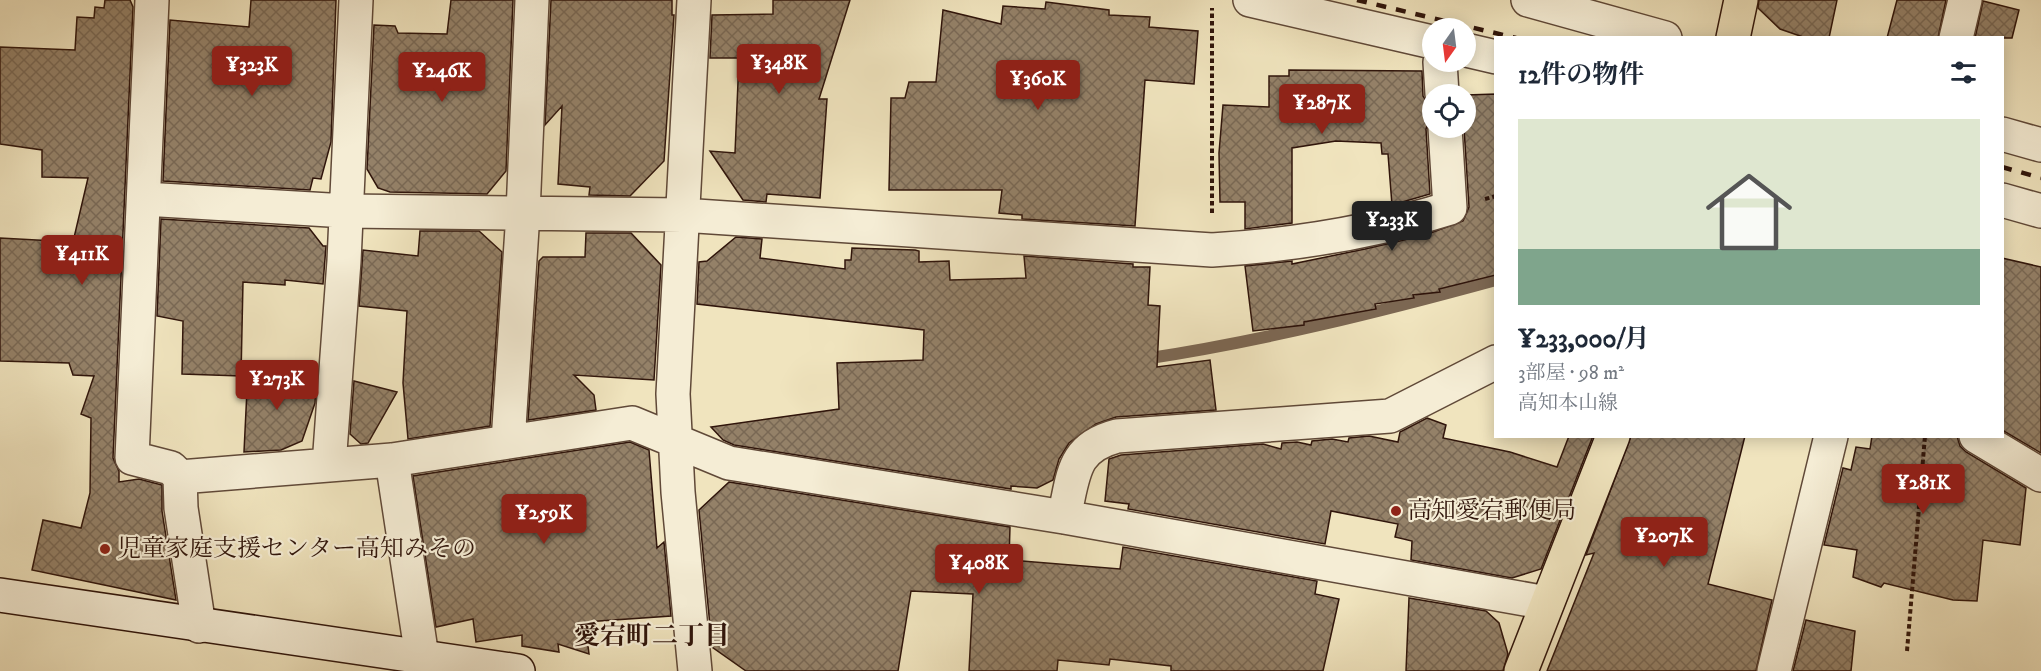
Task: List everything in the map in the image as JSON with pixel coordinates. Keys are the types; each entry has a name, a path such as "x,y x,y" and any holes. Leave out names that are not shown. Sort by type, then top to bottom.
{"main road":[{"path":"1733,36 1741,0"},
{"path":"1521,671 1612,438"}],"street":[{"path":"152,0 132,458 171,468 180,477 181,508 199,627"},
{"path":"329,465 357,0"},
{"path":"508,442 524,213 532,0"},
{"path":"694,0 673,394 678,492 695,671"},
{"path":"1250,0 1422,40"},
{"path":"1528,0 1658,36"},
{"path":"1956,36 1965,0"},
{"path":"1476,52 1494,57"},
{"path":"2004,135 2041,145"},
{"path":"144,199 346,211 682,215 1212,250 1273,246 1366,231 1450,208 1445,138"},
{"path":"2004,201 2041,211"},
{"path":"1065,517 1074,476 1082,453 1096,441 1117,436 1390,416 1494,363"},
{"path":"180,477 392,460 632,423 676,439 729,463 1065,517 1547,603"},
{"path":"1774,671 1831,438"},
{"path":"1979,438 2041,475"},
{"path":"392,460 422,657"},
{"path":"0,595 199,627 518,671"}],"path":[{"path":"1212,8 1212,250"},
{"path":"1907,651 1925,438"}],"building":[{"path":"105,0 130,0 133,7 113,458 119,471 119,482 139,479 162,485 162,511 176,600 32,570 43,520 81,528 90,493 91,418 81,414 94,376 73,375 69,363 0,361 0,238 73,242 88,178 42,177 42,150 0,144 0,47 75,50 77,17 94,18 95,7 104,8"},
{"path":"251,0 336,0 331,142 321,179 313,178 310,190 163,181 170,20 249,27"},
{"path":"451,0 513,0 506,171 487,194 390,192 378,188 367,169 374,25 395,26 398,33 447,34"},
{"path":"551,0 672,0 672,15 674,15 664,161 630,196 589,195 590,187 558,184 562,106 545,125"},
{"path":"773,0 850,0 819,99 827,99 820,198 767,194 766,202 743,200 710,151 735,153 739,58 710,58 712,15 773,14"},
{"path":"1759,0 1837,0 1829,36 1800,36 1780,29 1758,8"},
{"path":"1897,0 1946,0 1938,36 1888,36"},
{"path":"1983,1 2019,10 2012,38 1975,36"},
{"path":"1046,2 1109,10 1109,15 1150,17 1149,27 1198,31 1194,84 1145,80 1135,226 1022,219 1022,215 999,213 1002,190 889,190 891,98 905,98 909,82 936,82 943,10 1001,24 1003,6 1045,9"},
{"path":"1289,70 1422,71 1422,138 1427,138 1430,194 1392,205 1388,154 1382,154 1381,143 1336,141 1292,148 1292,223 1245,229 1245,202 1220,202 1219,153 1223,105 1269,107 1269,76 1289,76"},
{"path":"1494,94 1494,275 1439,289 1440,292 1413,295 1414,298 1375,304 1376,309 1304,322 1304,325 1253,331 1245,266 1292,261 1292,264 1425,235 1463,221 1469,207 1465,138 1476,138 1476,95"},
{"path":"161,219 309,228 323,246 326,246 323,284 285,280 285,285 243,282 241,376 182,374 183,321 157,316"},
{"path":"420,231 479,231 502,252 490,426 408,439 403,383 407,311 359,306 363,250 418,256"},
{"path":"586,233 631,233 661,265 654,380 574,375 594,395 596,410 528,420 539,261 543,257 585,257"},
{"path":"736,237 762,239 760,258 845,269 845,260 851,260 852,248 915,250 919,251 919,262 949,261 950,280 1026,278 1024,256 1150,267 1148,305 1160,306 1157,367 1210,360 1216,410 1116,417 1096,424 1069,443 1059,459 1053,480 1037,488 1011,486 1011,489 734,445 723,440 711,427 839,409 837,363 923,360 924,330 697,304 699,262 707,261"},
{"path":"2004,258 2041,267 2041,453 2004,431"},
{"path":"248,369 316,384 315,403 302,441 281,450 244,452"},
{"path":"354,381 397,392 368,443 361,444 350,434"},
{"path":"1427,418 1446,425 1443,438 1510,452 1557,467 1568,438 1592,438 1541,569 1512,578 1411,560 1412,541 1395,537 1398,524 1331,511 1325,544 1128,509 1129,504 1105,501 1109,459 1121,455 1263,444 1281,449 1282,443 1297,442 1311,445 1312,441 1332,439 1348,442 1349,438 1369,436 1398,442 1400,432"},
{"path":"1630,438 1744,438 1708,584 1772,600 1756,671 1547,671 1594,553 1586,555"},
{"path":"1872,438 1958,438 1960,446 1966,452 2026,488 2020,545 1983,540 1977,601 1953,600 1884,583 1881,587 1853,577 1857,550 1824,545 1843,468 1851,470 1856,447 1870,449"},
{"path":"630,442 649,450 657,548 664,542 671,616 585,622 589,654 558,644 559,652 522,646 522,635 476,642 473,619 436,627 413,476"},
{"path":"729,482 1010,527 1009,560 1120,569 1123,547 1317,581 1315,594 1339,599 1323,671 1171,671 1171,666 1110,659 1109,665 1058,660 1057,671 969,671 973,594 911,591 898,671 746,671 712,647 699,510"},
{"path":"1409,598 1486,611 1499,623 1508,654 1503,671 1406,671"},
{"path":"1806,620 1855,631 1851,671 1793,671"}],"waterway":[{"path":"1144,359 1233,344 1321,325 1494,281"}],"railway":[{"path":"1357,0 1508,36"},
{"path":"2004,168 2041,178"}],"place":[{"name":"高知愛宕郵便局","path":"1396,511"},
{"name":"児童家庭支援センター高知みその","path":"105,549"}],"district":[{"name":"愛宕町二丁目","path":"652,636"}]}
